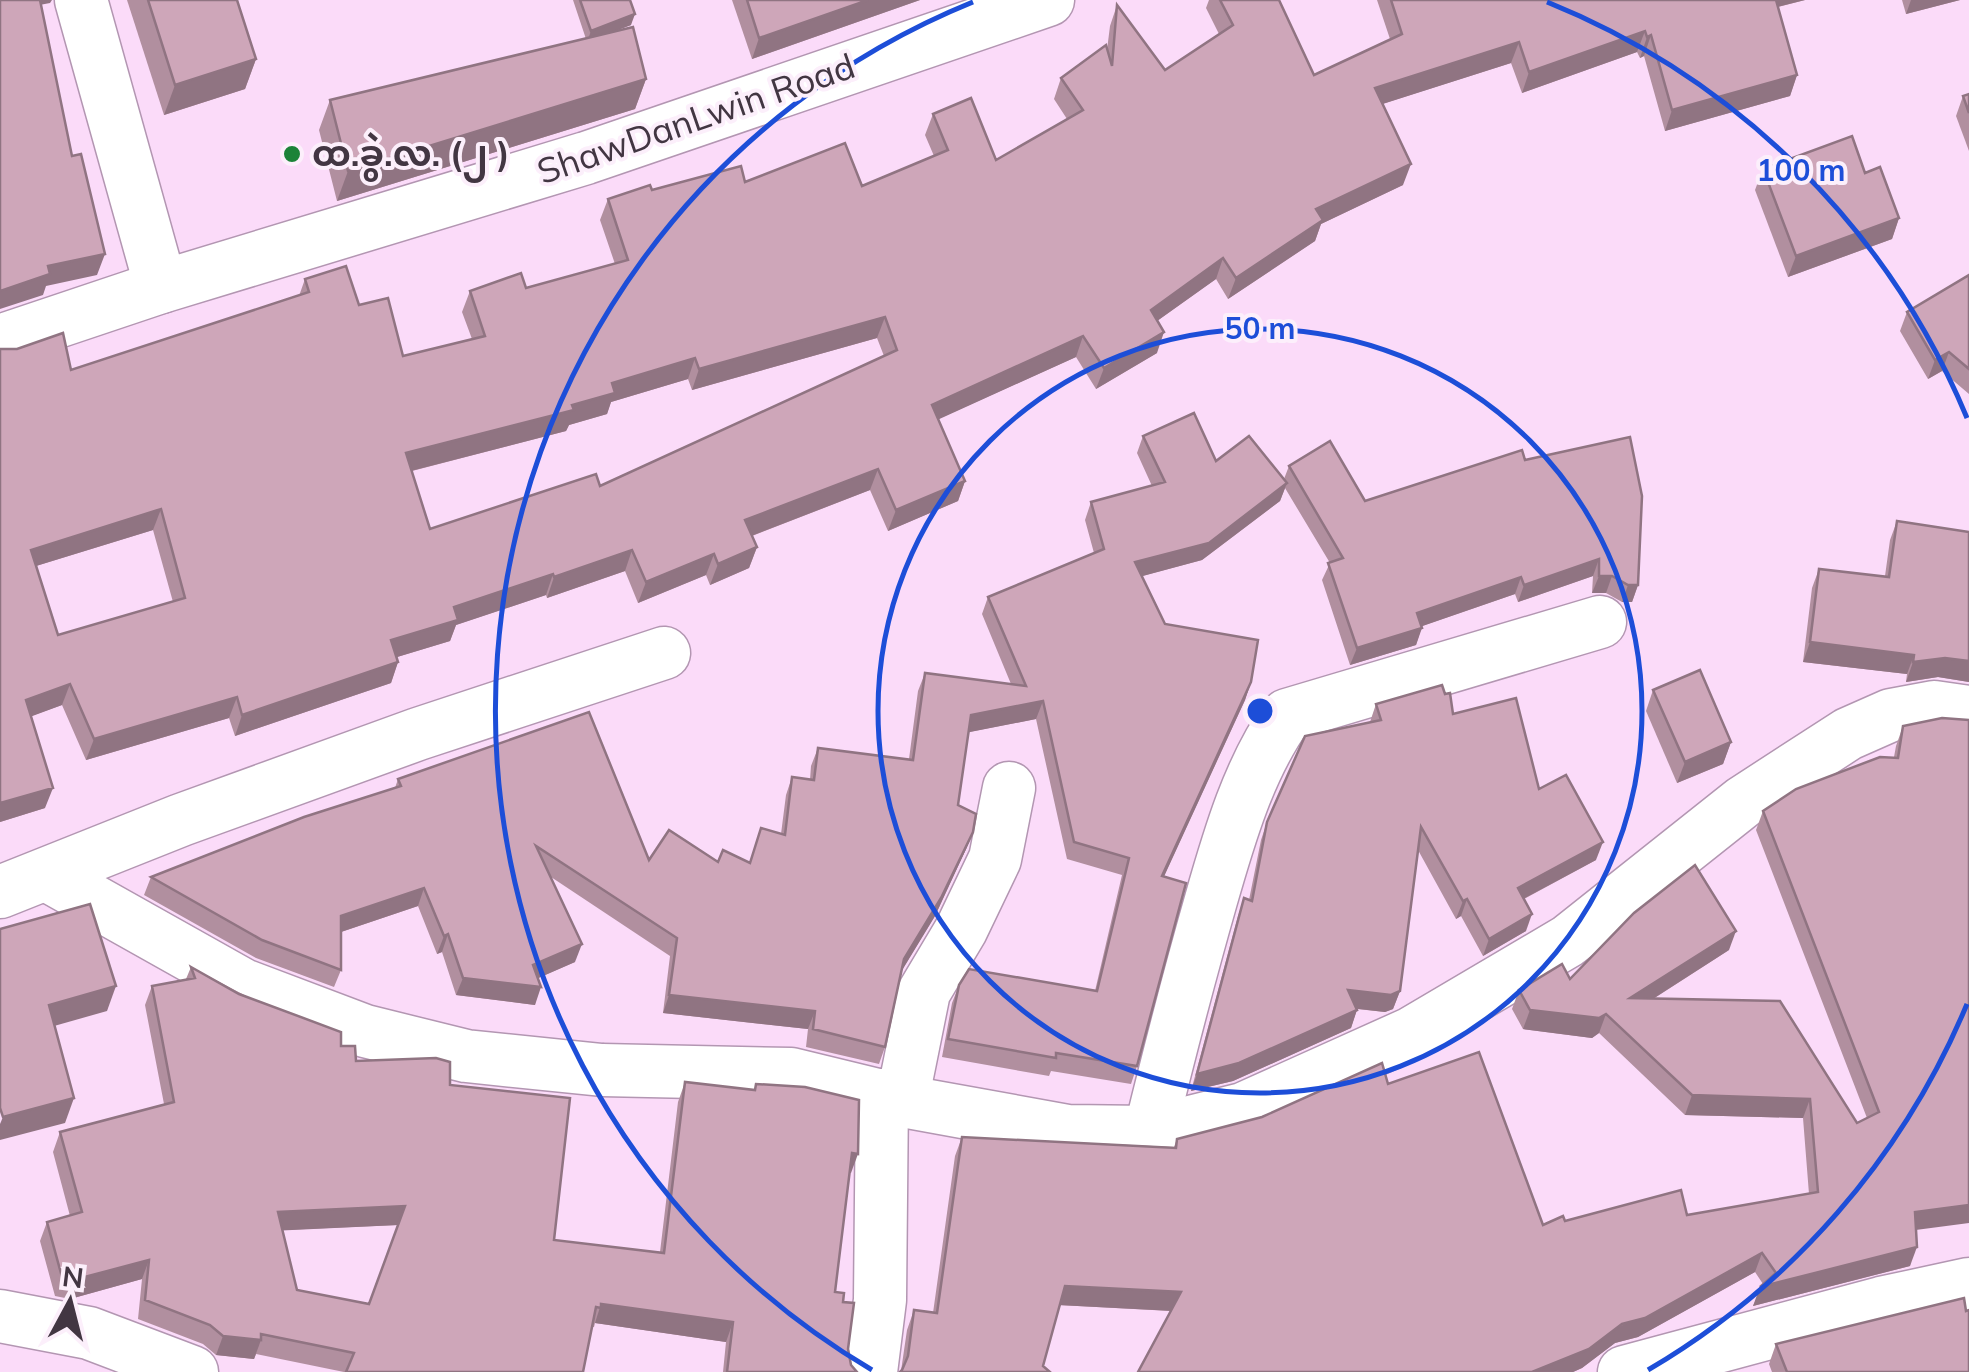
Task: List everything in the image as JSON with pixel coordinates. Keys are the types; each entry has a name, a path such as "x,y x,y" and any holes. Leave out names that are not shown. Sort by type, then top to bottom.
{"street":[{"path":"81,0 161,287"},
{"name":"ShawDanLwin Road","path":"0,340 586,158 1048,0"},
{"path":"1150,1132 1227,845 1269,740 1287,715 1600,622"},
{"path":"24,884 181,820 418,734 664,653"},
{"path":"24,884 243,984 365,1031 466,1056 602,1070 791,1074 892,1098 1068,1131 1150,1132 1242,1109 1412,1034 1568,941 1743,802 1848,734 1891,715 1934,706 1969,712"},
{"path":"870,1372 880,1300 892,1098 924,992 961,930 995,859 1009,788"},
{"path":"1624,1372 1969,1284"},
{"path":"0,1316 89,1332 192,1372"}],"building":[{"path":"0,0 40,0 72,156 81,154 105,254 48,266 50,274 0,291"},
{"path":"148,0 237,0 256,59 175,85"},
{"path":"580,0 630,0 635,14 591,31"},
{"path":"747,0 868,0 759,38"},
{"path":"1220,0 1279,0 1314,75 1402,34 1391,0 1776,0 1797,75 1672,110 1651,35 1647,37 1645,31 1529,72 1519,42 1375,88 1411,164 1316,209 1323,220 1236,278 1223,258 1151,310 1164,332 1104,368 1083,336 932,405 965,481 896,510 878,469 745,520 757,547 718,564 714,554 646,582 632,550 554,577 553,574 454,607 458,620 391,640 398,662 242,715 237,697 94,739 70,684 26,700 53,788 0,803 0,349 17,349 63,333 71,370 309,292 305,279 346,266 359,305 388,298 403,356 485,336 470,291 521,273 526,288 628,260 608,199 650,185 652,190 741,166 745,182 845,143 862,186 948,150 933,114 971,98 996,160 1083,110 1061,78 1106,45 1112,66 1117,5 1165,70 1233,25","holes":["885,317 897,350 600,486 596,474 430,529 406,453 574,410 572,405 615,393 612,383 695,358 699,369","161,509 185,598 58,635 31,550"]},
{"path":"633,27 646,79 348,171 330,100"},
{"path":"1852,136 1865,173 1880,167 1899,218 1796,256 1763,169"},
{"path":"1969,275 1969,369 1949,352 1935,360 1907,312"},
{"path":"1194,413 1216,461 1249,436 1287,483 1209,543 1135,562 1165,624 1258,640 1251,682 1162,876 1186,883 1137,1066 1056,1053 1056,1058 948,1039 959,985 969,969 1097,991 1129,858 1074,842 1043,701 971,715 958,805 976,814 973,832 941,898 904,959 885,1047 813,1029 815,1011 669,995 677,938 536,846 582,944 533,965 541,987 463,978 448,934 444,936 424,888 341,916 341,970 262,940 151,877 304,817 401,786 398,779 589,712 649,860 669,830 718,862 723,850 750,863 761,828 785,835 792,777 814,780 818,748 913,760 925,673 1026,686 988,597 1104,549 1091,502 1165,482 1143,436"},
{"path":"1630,437 1642,496 1638,585 1599,576 1599,559 1524,585 1521,577 1417,613 1422,628 1357,648 1328,563 1343,558 1289,466 1330,441 1365,501 1522,450 1525,460"},
{"path":"1897,521 1969,532 1969,661 1945,658 1913,662 1914,655 1810,642 1819,569 1889,577"},
{"path":"1700,670 1731,742 1685,762 1653,690"},
{"path":"1442,685 1445,694 1450,693 1453,714 1516,698 1539,789 1566,775 1603,842 1518,888 1532,914 1489,939 1421,827 1400,991 1391,995 1348,990 1357,1010 1239,1063 1197,1074 1244,898 1252,901 1267,822 1305,736 1381,720 1376,704"},
{"path":"1942,718 1969,720 1969,1205 1915,1212 1917,1247 1760,1287 1776,1273 1762,1253 1645,1318 1622,1324 1589,1349 1532,1372 1138,1372 1181,1292 1065,1286 1043,1366 1050,1372 900,1372 908,1356 914,1310 937,1313 962,1137 1176,1148 1177,1139 1262,1117 1382,1063 1388,1084 1479,1052 1543,1225 1563,1216 1565,1221 1681,1190 1687,1215 1818,1192 1810,1099 1692,1095 1606,1014 1599,1018 1530,1010 1519,990 1562,964 1570,979 1634,913 1695,865 1736,931 1630,998 1780,1001 1857,1123 1879,1112 1763,811 1796,789 1880,757 1898,758 1903,726"},
{"path":"90,904 116,986 49,1005 74,1098 3,1117 0,929"},
{"path":"191,967 239,994 341,1032 341,1046 355,1046 356,1061 436,1058 450,1062 450,1085 570,1098 554,1240 664,1253 685,1082 755,1090 756,1084 805,1087 859,1100 858,1154 852,1153 835,1292 844,1293 843,1302 854,1303 848,1349 851,1365 857,1372 727,1372 733,1322 601,1304 601,1308 596,1307 583,1372 346,1372 354,1353 261,1334 261,1340 223,1336 210,1325 145,1300 149,1260 77,1279 62,1277 47,1222 82,1212 60,1132 174,1102 152,986 195,978","holes":["405,1206 369,1304 297,1290 278,1212"]},
{"path":"1964,1298 1966,1311 1969,1310 1969,1372 1787,1372 1776,1344"}],"place":[{"name":"ထ.ခွဲ.လ. (၂ )","path":"292,154"}]}
